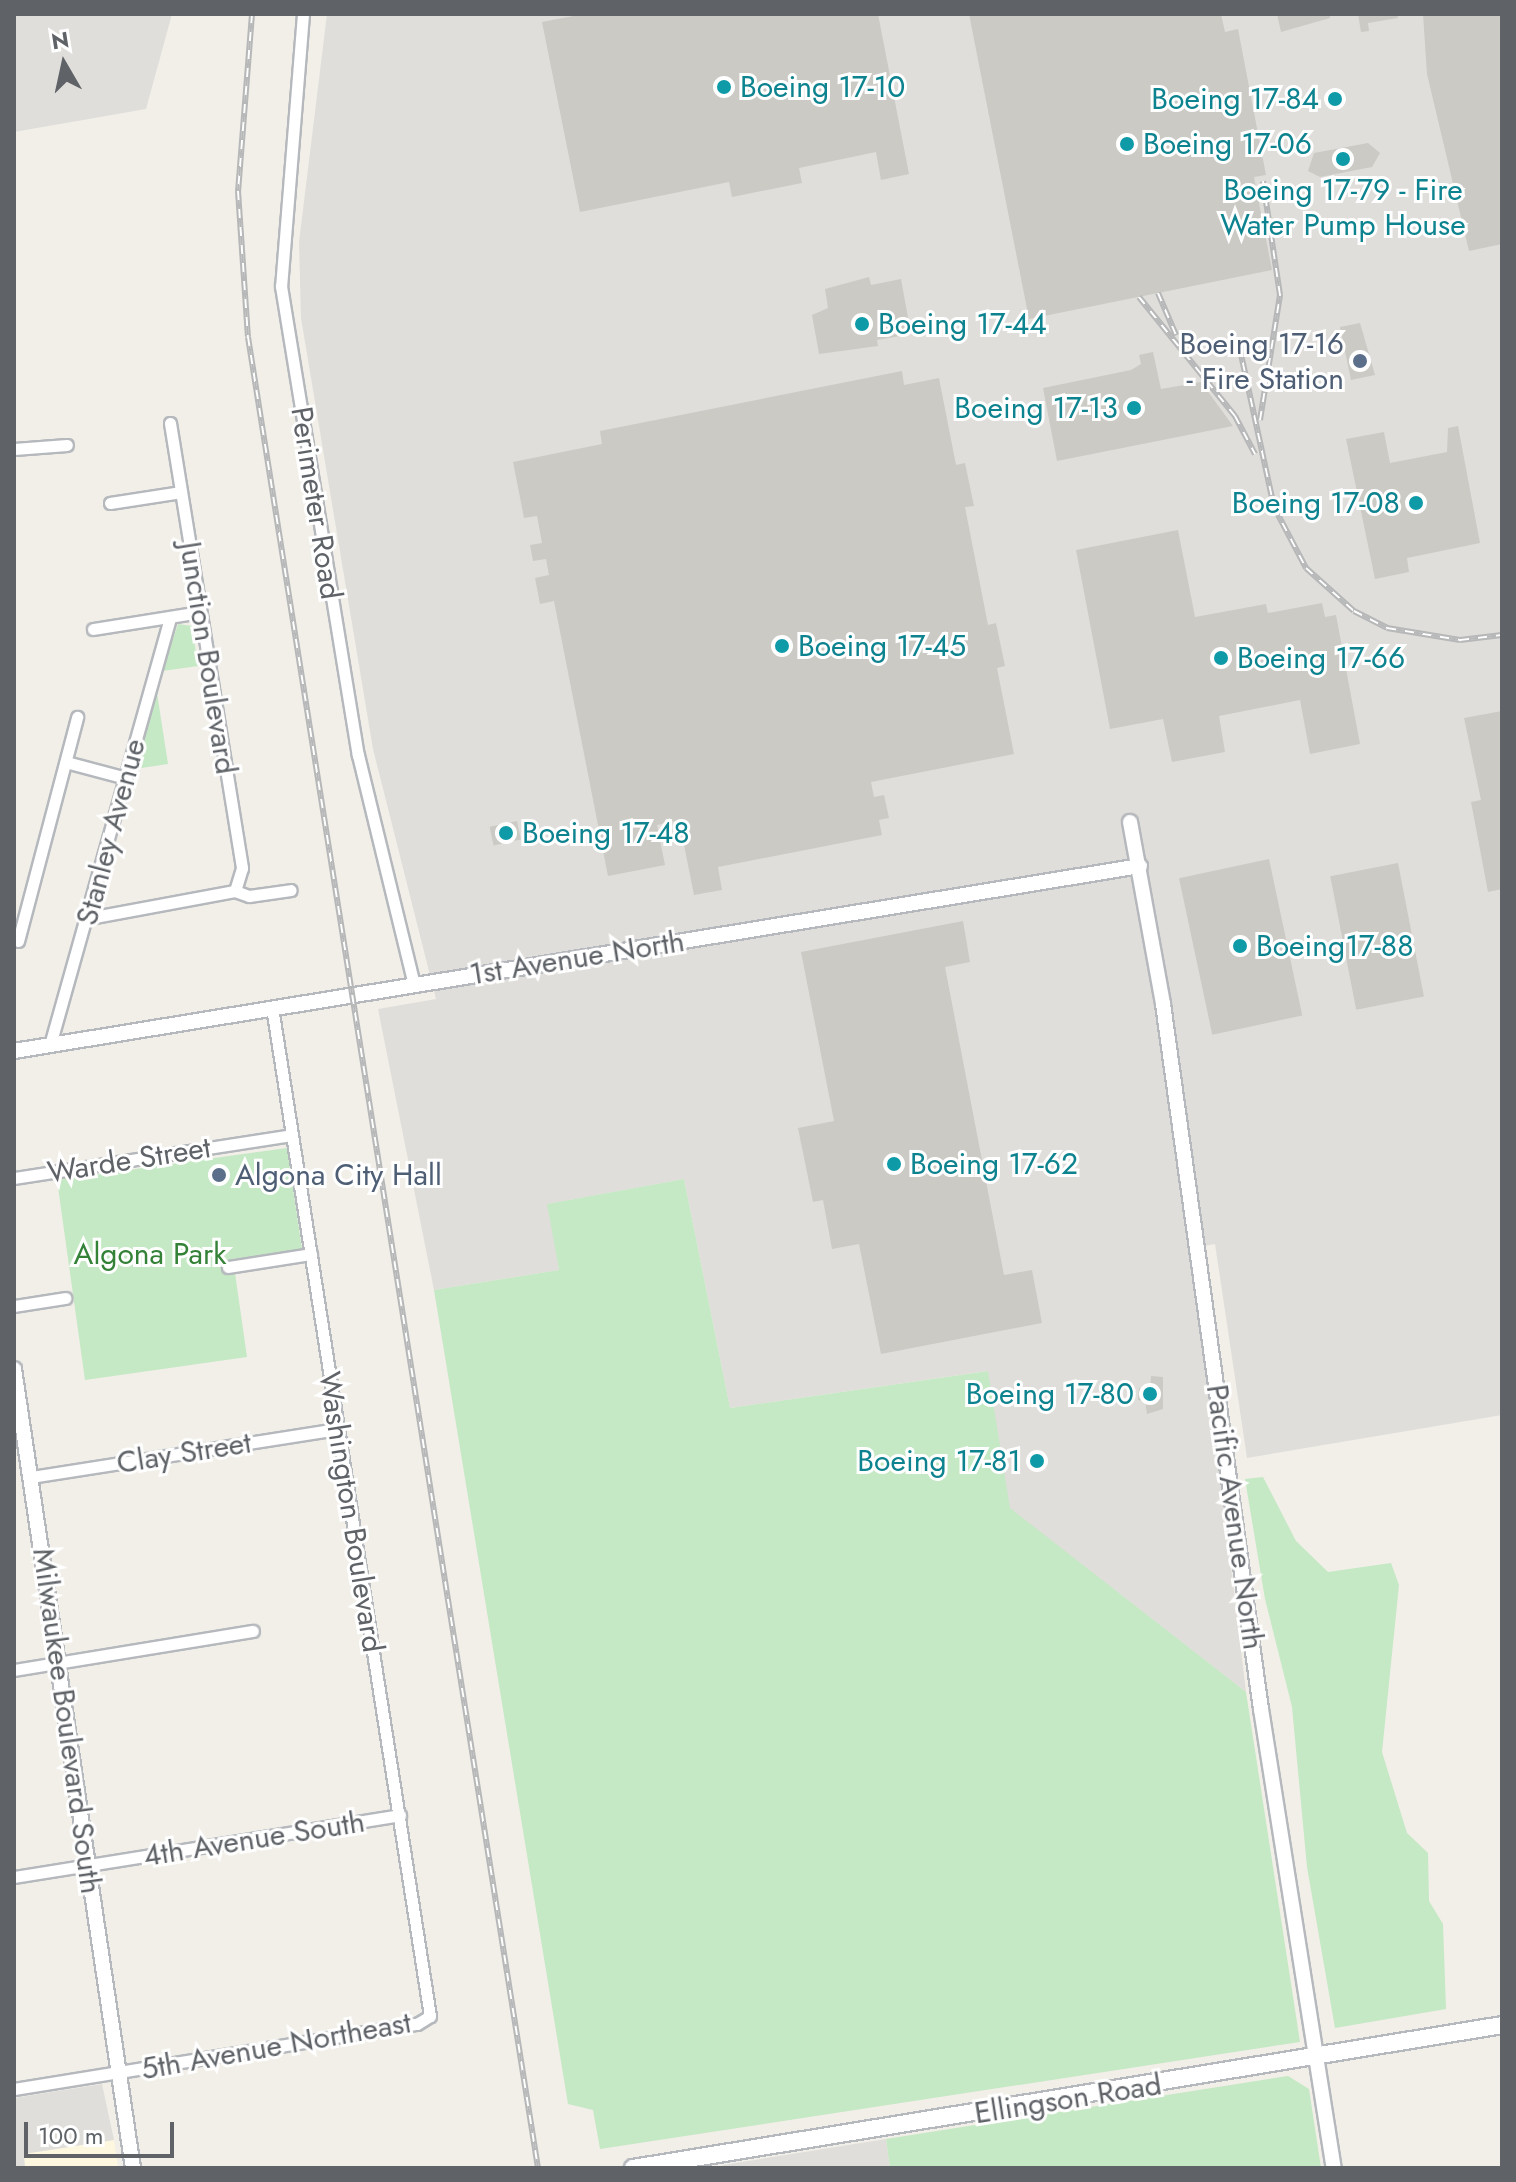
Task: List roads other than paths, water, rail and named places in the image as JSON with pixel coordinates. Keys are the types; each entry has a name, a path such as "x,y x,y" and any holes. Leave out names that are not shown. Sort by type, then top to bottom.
{"main road":[{"name":"Ellingson Road","path":"633,2168 1317,2060 1502,2025"}],"street":[{"name":"Perimeter Road","path":"303,14 281,286 358,755 414,985"},
{"name":"Junction Boulevard","path":"170,423 242,868 235,891"},
{"path":"14,449 67,445"},
{"path":"110,503 181,492"},
{"path":"93,629 200,612"},
{"name":"Stanley Avenue","path":"50,1045 89,918 170,618"},
{"path":"18,941 77,717"},
{"path":"66,762 126,778"},
{"name":"Pacific Avenue North","path":"1130,822 1140,866 1334,2168"},
{"name":"1st Avenue North","path":"14,1051 1140,866"},
{"path":"89,918 235,891 249,896 291,890"},
{"name":"Washington Boulevard","path":"272,1007 430,2016"},
{"name":"Warde Street","path":"14,1178 291,1135"},
{"path":"228,1267 311,1254"},
{"path":"14,1306 65,1298"},
{"name":"Milwaukee Boulevard South","path":"14,1369 133,2168"},
{"name":"Clay Street","path":"31,1477 338,1429"},
{"path":"14,1670 253,1631"},
{"name":"4th Avenue South","path":"14,1877 400,1815"},
{"name":"5th Avenue Northeast","path":"14,2089 417,2024 430,2016"}],"railway":[{"path":"252,14 238,191 248,337 538,2168"},
{"path":"1260,420 1280,295 1263,181"},
{"path":"1158,293 1176,335"},
{"path":"1139,297 1235,416 1255,454"},
{"path":"1239,345 1274,507 1306,568 1354,611 1387,628 1460,640 1502,635"}],"place":[{"name":"Boeing 17-10","path":"724,87"},
{"name":"Boeing 17-84","path":"1335,99"},
{"name":"Boeing 17-06","path":"1127,144"},
{"name":"Boeing 17-79 - Fire Water Pump House","path":"1343,159"},
{"name":"Boeing 17-44","path":"862,324"},
{"name":"Boeing 17-16 - Fire Station","path":"1360,361"},
{"name":"Boeing 17-13","path":"1134,408"},
{"name":"Boeing 17-08","path":"1416,503"},
{"name":"Boeing 17-45","path":"782,646"},
{"name":"Boeing 17-66","path":"1221,658"},
{"name":"Boeing 17-48","path":"506,833"},
{"name":"Boeing17-88","path":"1240,946"},
{"name":"Boeing 17-62","path":"894,1164"},
{"name":"Algona City Hall","path":"219,1175"},
{"name":"Boeing 17-80","path":"1150,1394"},
{"name":"Boeing 17-81","path":"1037,1461"}],"park label":[{"name":"Algona Park","path":"150,1254"}]}
